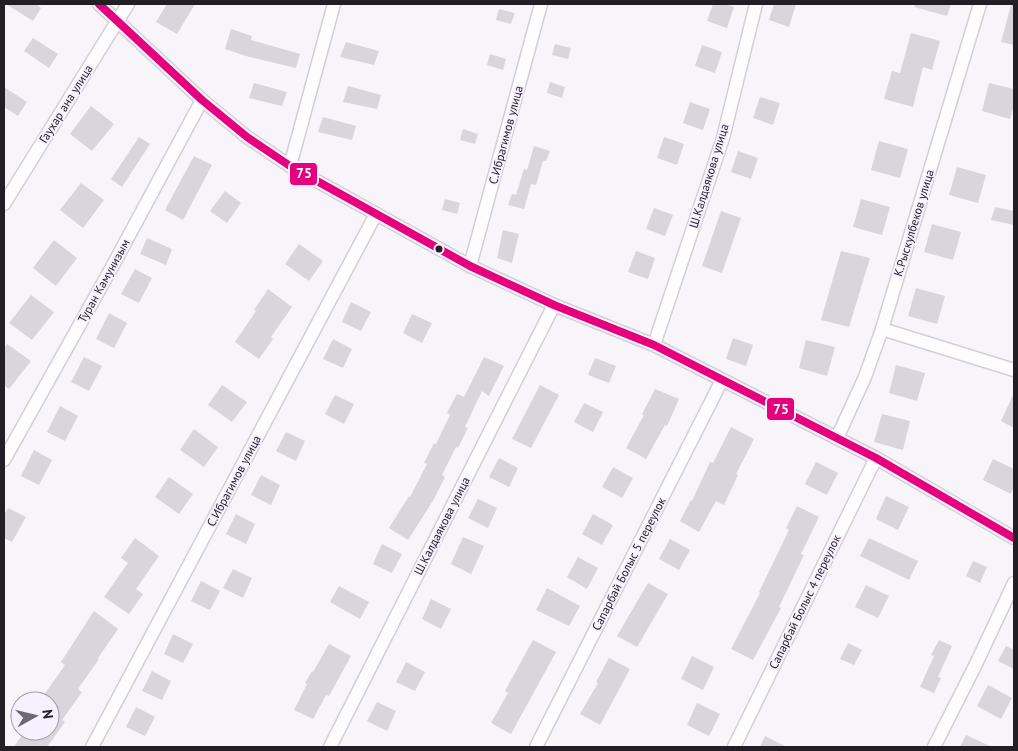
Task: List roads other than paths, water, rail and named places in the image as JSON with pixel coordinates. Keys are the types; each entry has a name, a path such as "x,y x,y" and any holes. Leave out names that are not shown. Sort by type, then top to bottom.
{"street":[{"path":"99,4 202,100 247,137 290,166 470,266 554,305 654,346 876,458 1014,538"},
{"name":"Гаухар ана улица","path":"4,204 128,4"},
{"path":"290,166 334,4"},
{"name":"С.Ибрагимов улица","path":"470,266 541,4"},
{"name":"Ш.Калдаякова улица","path":"654,346 723,138 756,4"},
{"name":"К.Рыскулбеков улица","path":"837,438 865,377 882,329 980,4"},
{"name":"Туран Камунизым","path":"4,460 112,267 202,100"},
{"name":"С.Ибрагимов улица","path":"92,747 376,214"},
{"name":"Ш.Калдаякова улица","path":"330,747 554,305"},
{"path":"882,329 1014,370"},
{"name":"Сапарбай Болыс 5 переулок","path":"536,747 722,380"},
{"name":"Сапарбай Болыс 4 переулок","path":"734,747 876,458"},
{"path":"934,747 1014,583"}]}
